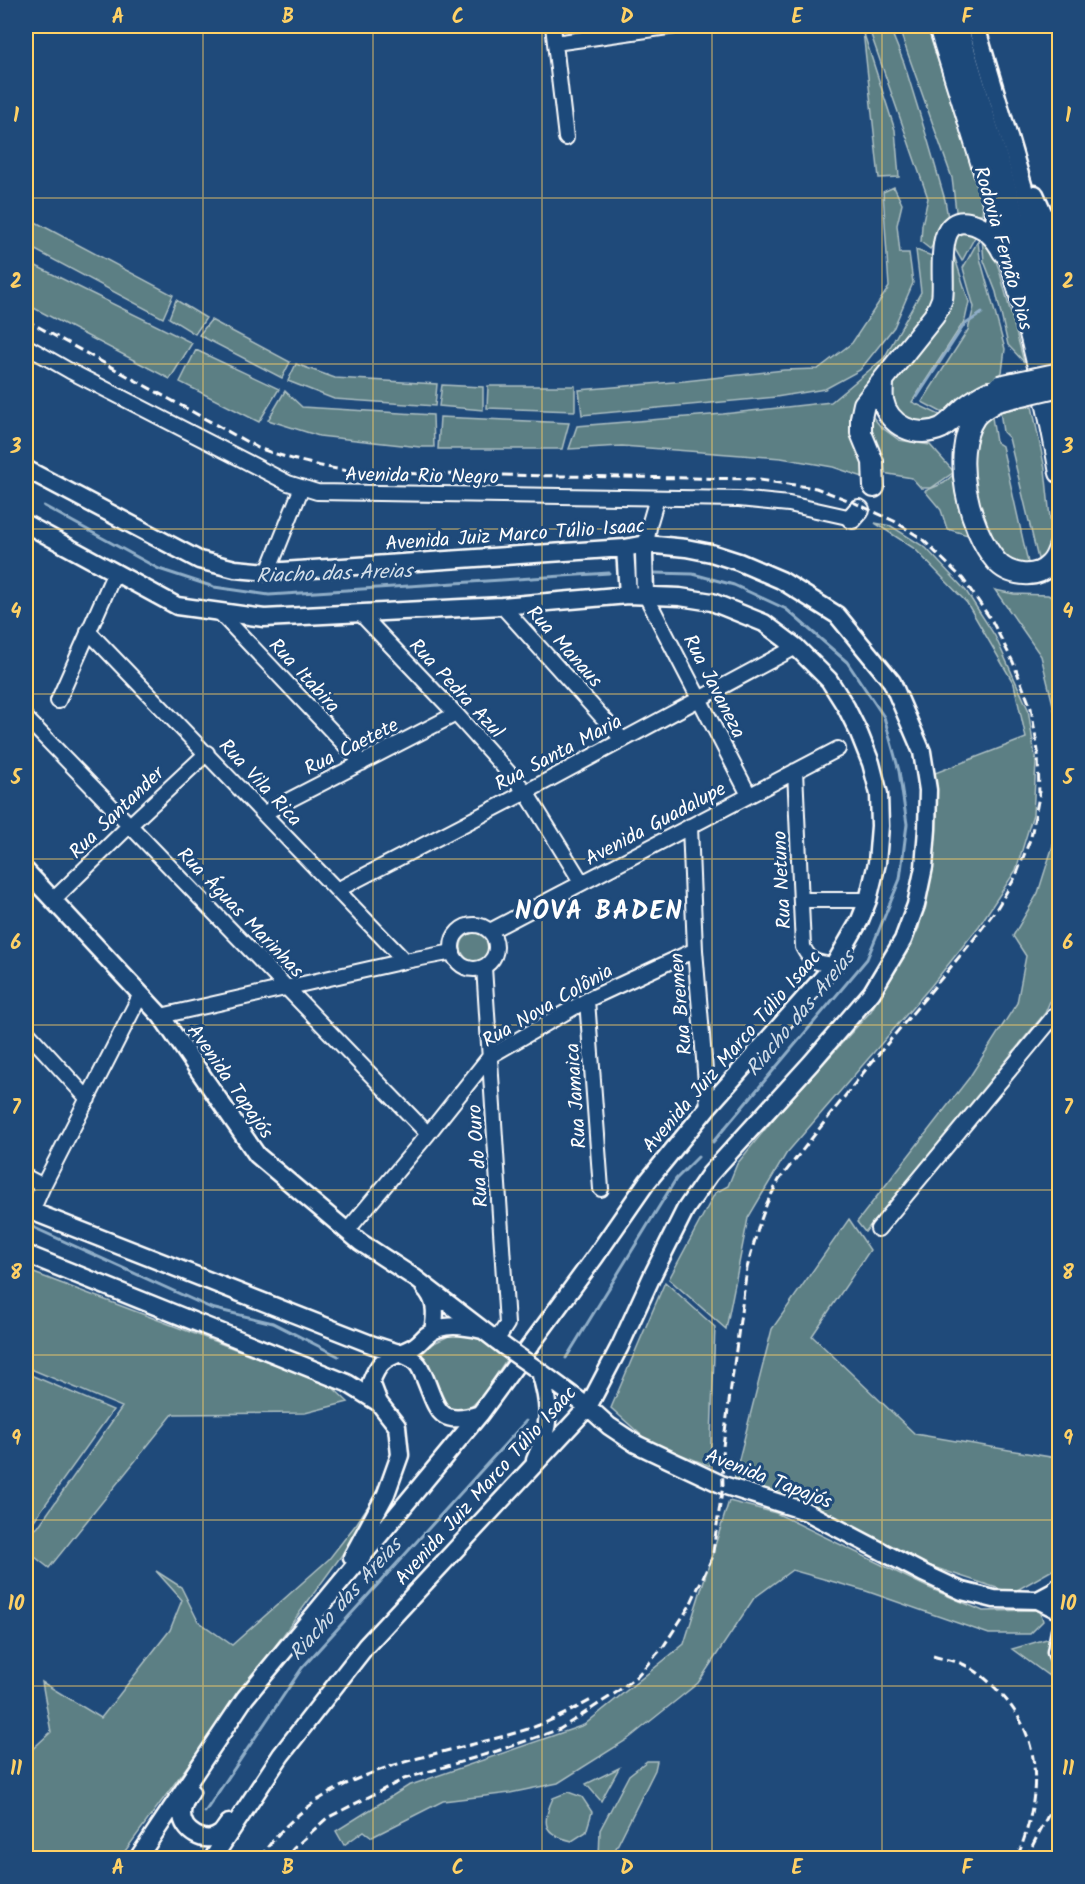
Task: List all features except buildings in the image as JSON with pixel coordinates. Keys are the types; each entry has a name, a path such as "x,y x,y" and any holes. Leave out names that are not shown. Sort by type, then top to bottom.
{"highway":[{"name":"Rodovia Fernão Dias","path":"939,26 1012,269 1047,405 1059,473"},
{"name":"Rodovia Fernão Dias","path":"957,26 1035,285 1059,386"},
{"path":"874,487 873,462 861,433 864,404 934,316 942,300 943,244 947,233 953,225 964,222 979,225 1000,245 1012,269"},
{"path":"883,381 883,400 897,424 912,431 926,432 940,428 974,400 1059,373"},
{"path":"1059,386 998,394 975,418 964,448 967,493 978,530 996,562 1008,571 1021,574 1038,572 1049,566 1059,545"}],"main road":[{"path":"976,26 1059,310"},
{"path":"1004,120 1059,251"},
{"name":"Avenida Juiz Marco Túlio Isaac","path":"26,469 199,560 235,569 268,572 625,548 646,544 686,548 739,562 781,580 837,615 892,682 922,752 928,790 927,830 922,876 916,904 903,940 872,992 710,1174 692,1201 653,1274 620,1346 588,1407 366,1646 278,1760 213,1858"},
{"name":"Avenida Juiz Marco Túlio Isaac","path":"26,524 177,606 220,613 264,618 502,606 636,595 680,597 712,602 764,622 796,647 829,680 846,707 871,763 879,794 878,863 860,920 834,965 708,1107 646,1182 595,1257 480,1414 244,1698 138,1858"},
{"path":"636,595 646,544"},
{"path":"625,548 636,595"},
{"name":"Avenida Tapajós","path":"26,871 161,1016 257,1155 360,1242 415,1278 588,1407 609,1426 636,1444 723,1485 806,1511 962,1591 994,1599 1038,1600 1059,1611"},
{"path":"29,1210 413,1359 420,1368 436,1407 443,1415 453,1420 463,1420 480,1414"},
{"path":"26,1254 347,1383 379,1403"},
{"path":"415,1278 431,1294 436,1315 433,1330"},
{"path":"336,1587 386,1494 400,1455 397,1426 379,1403 371,1382 376,1369 382,1362 418,1345 433,1330 447,1326 458,1326 496,1339"},
{"path":"531,1469 542,1444 548,1416 547,1395 537,1370"},
{"path":"1038,1600 1053,1592 1059,1585"},
{"path":"1059,1631 1056,1652 1059,1662"},
{"path":"244,1698 220,1749 184,1803 182,1815 185,1827 195,1836 207,1839 219,1835 258,1781 278,1760"}],"street":[{"path":"553,26 566,138"},
{"path":"555,43 675,26"},
{"name":"Avenida Rio Negro","path":"26,348 278,478 317,492 739,499 855,514"},
{"path":"268,572 302,488"},
{"path":"646,544 657,498"},
{"path":"58,700 115,572"},
{"name":"Rua Javaneza","path":"636,595 699,698 749,795"},
{"name":"Rua Manaus","path":"502,606 622,739"},
{"name":"Rua Itabira","path":"220,613 362,763"},
{"name":"Rua Pedra Azul","path":"360,613 526,792 582,883"},
{"name":"Rua Vila Rica","path":"88,631 405,961"},
{"name":"Rua Santa Maria","path":"337,890 526,792 796,647"},
{"name":"Rua Caetete","path":"264,813 456,714"},
{"name":"Rua Águas Marinhas","path":"26,718 428,1134"},
{"name":"Avenida Guadalupe","path":"490,931 838,749"},
{"name":"Rua Santander","path":"53,900 207,753"},
{"name":"Rua Netuno","path":"795,771 803,947 809,958 818,963 834,965"},
{"name":"Rua Bremen","path":"690,826 695,950 708,1107"},
{"path":"801,900 867,900"},
{"path":"478,925 490,931 494,937 496,951 494,957 484,967 477,969 465,967 455,958 454,938 464,927 478,925"},
{"name":"Rua Nova Colônia","path":"347,1231 490,1056 587,1000 695,950"},
{"path":"161,1016 453,952"},
{"name":"Rua do Ouro","path":"484,967 507,1324 496,1339"},
{"path":"29,1210 141,994"},
{"name":"Rua Jamaica","path":"587,1000 601,1189"},
{"path":"878,1229 1059,1009"},
{"path":"26,1031 88,1099"},
{"path":"26,1177 43,1186"}],"green space":[{"path":"868,26 889,26 904,63 945,200 949,224 930,249 921,242 928,198"},
{"path":"898,26 927,26 983,204 982,214 960,213 960,216 984,220 985,208 992,229 957,219 952,178"},
{"path":"863,31 895,130 899,177 879,178"},
{"path":"894,187 902,204 897,225 900,253 909,253 913,283 894,327 860,370 825,389 776,397 582,415 579,390 784,370 818,369 852,343 889,287 883,192"},
{"path":"26,217 173,295 163,318 26,245"},
{"path":"966,231 976,235 962,261 955,249 953,252 969,302 965,320 912,402 942,416 937,422 906,422 891,406 889,385 932,334 953,239"},
{"path":"982,238 989,243 999,269 1024,362 1008,345 996,292 984,261"},
{"path":"978,241 980,258 1005,349 1002,372 945,414 922,402 968,330 974,307 963,268"},
{"path":"916,250 932,256 935,299 921,325 879,368 859,397 850,432 869,479 833,467 781,458 622,446 569,449 577,426 831,402 884,358 921,292"},
{"path":"26,261 192,343 170,379 26,304"},
{"path":"176,300 206,318 195,334 169,318"},
{"path":"211,320 290,362 282,378 199,335"},
{"path":"196,350 279,389 259,422 180,382"},
{"path":"296,364 335,378 437,384 435,406 334,399 288,381"},
{"path":"442,385 483,387 483,410 439,406"},
{"path":"488,386 575,386 575,411 487,408"},
{"path":"285,391 302,407 433,415 434,447 319,436 268,420"},
{"path":"1032,406 1045,469 1052,538 1048,555 1039,563 1009,438 1003,432 1000,411"},
{"path":"868,411 881,427 899,440 930,445 954,472 931,488 921,488 912,478 883,473 865,428"},
{"path":"991,411 996,442 1002,446 1029,567 1007,561 989,534 973,488 972,440"},
{"path":"440,417 569,423 562,449 438,449"},
{"path":"955,473 971,536 947,529 941,510 925,491 944,483"},
{"path":"875,523 891,526 926,548 966,591 995,636 1028,709 1036,763 1033,814 1016,870 979,926 931,986 786,1154 748,1218 726,1329 669,1279 715,1193 728,1186 737,1164 776,1116 871,1011 919,928 936,835 930,775 1026,738 1014,684 967,603 915,549"},
{"path":"995,590 1014,594 1048,595 1058,601 1059,729 1041,656"},
{"path":"1059,817 1059,980 1045,1013 865,1232 857,1222 969,1078 1017,1003 1026,956 1013,936 1038,893 1055,839"},
{"path":"475,933 485,937 489,947 485,957 475,961 465,957 461,947 465,937"},
{"path":"849,1219 870,1250 812,1336 915,1434 1056,1458 1056,1568 1012,1593 921,1563 734,1479 772,1329"},
{"path":"26,1270 330,1385 348,1402 305,1413 173,1414 49,1568 26,1550 26,1532 29,1534 38,1527 122,1407 26,1367"},
{"path":"665,1282 715,1327 710,1466 649,1442 611,1408"},
{"path":"453,1334 479,1338 506,1360 483,1395 464,1414 441,1405 419,1357 432,1344"},
{"path":"26,1373 113,1410 30,1526 26,1523"},
{"path":"385,1480 363,1526 120,1858 26,1858 26,1755 51,1732 42,1682 101,1718 170,1630 182,1600 156,1571 181,1587 198,1621 232,1645 329,1559 357,1523"},
{"path":"729,1501 776,1513 927,1587 983,1611 1040,1610 1043,1621 1030,1634 989,1634 866,1591 792,1570 754,1598 698,1683 628,1739 558,1783 510,1793 443,1801 372,1837 364,1831 344,1845 336,1831 408,1786 584,1725 684,1644"},
{"path":"1050,1638 1049,1676 1012,1649"},
{"path":"647,1761 657,1761 655,1770 611,1858 599,1858 600,1830 629,1775"},
{"path":"619,1768 601,1801 586,1784"},
{"path":"568,1792 582,1797 592,1812 586,1832 572,1841 555,1835 547,1827 546,1821 553,1798"}],"waterway":[{"path":"917,397 964,325 982,313"},
{"name":"Riacho das Areias","path":"44,506 159,569 214,587 269,595 609,573"},
{"name":"Riacho das Areias","path":"654,573 693,574 734,585 786,609 847,662 884,717 899,771 907,824 900,879 867,959 713,1142"},
{"name":"Riacho das Areias","path":"566,1358 676,1179 698,1157"},
{"path":"26,1224 211,1308 273,1323 338,1356"},
{"name":"Riacho das Areias","path":"205,1812 302,1668 526,1421"}],"railway":[{"path":"26,320 258,448 313,464 369,473 752,479 816,488 853,502 894,521 921,538 963,579 992,621 1013,662 1031,708 1038,751 1039,796 1031,837 1016,876 997,908 974,939 867,1068 779,1180 767,1203 747,1268 722,1454 723,1485 712,1558 689,1607 663,1647 637,1676 617,1692 560,1729 404,1779 327,1818 286,1858"},
{"path":"933,1656 960,1663 982,1676 1016,1712 1026,1732 1032,1752 1034,1794 1031,1815 1017,1858"},
{"path":"260,1858 286,1826 315,1802 347,1784 417,1758 491,1740 536,1726 591,1700"},
{"path":"1026,1858 1055,1802"}],"district":[{"name":"NOVA BADEN","path":"599,910"}]}
